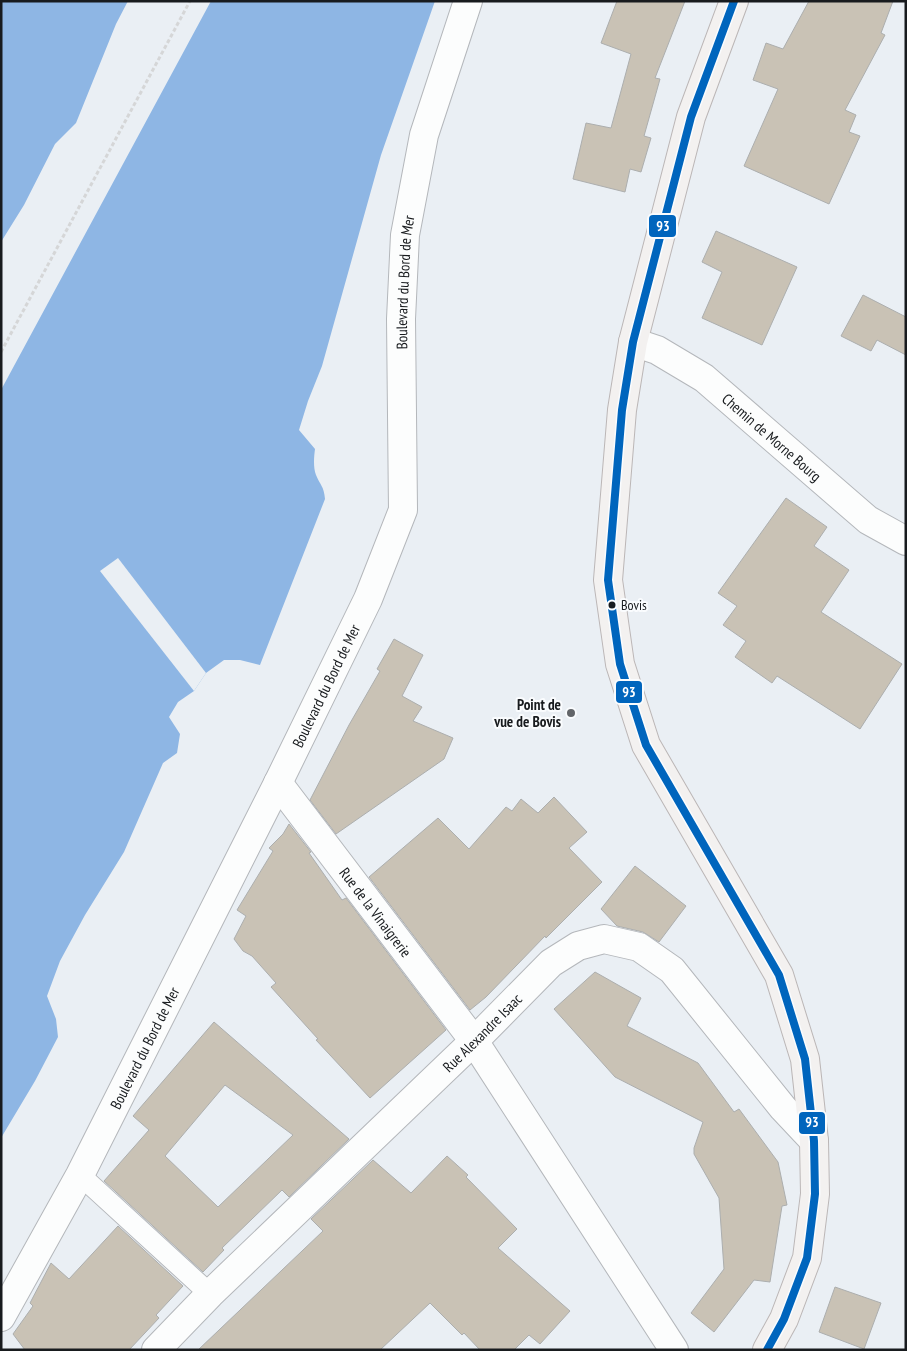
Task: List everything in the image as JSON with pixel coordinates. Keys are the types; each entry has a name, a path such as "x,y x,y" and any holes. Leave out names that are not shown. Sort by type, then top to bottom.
{"main road":[{"path":"734,1 692,117 633,342 622,410 608,580 620,664 646,745 779,975 805,1059 814,1141 815,1194 807,1258 784,1319 766,1350"}],"street":[{"name":"Boulevard du Bord de Mer","path":"1,1317 80,1175 278,783 368,599 403,510 400,319 405,235 424,135 468,1"},
{"name":"Chemin de Morne Bourg","path":"633,342 656,350 704,378 868,520 906,541"},
{"name":"Rue de la Vinaigrerie","path":"278,783 474,1041 674,1350"},
{"name":"Rue Alexandre Isaac","path":"156,1350 210,1294 474,1041 551,963 578,946 604,940 639,947 672,970 783,1108 814,1141"}],"lane":[{"path":"80,1175 210,1294"}],"path":[{"path":"1,352 190,1"}],"water":[{"path":"1,1 128,1 116,24 76,123 55,144 24,205 1,242"},
{"path":"211,1 435,1 381,155 322,366 299,430 315,449 315,472 323,488 325,499 260,665 240,660 224,660 206,673 194,691 178,702 169,717 180,734 177,753 163,763 124,852 85,915 60,961 47,996 56,1019 58,1037 35,1081 1,1138 1,390"}],"pier":[{"path":"118,558 206,673 194,691 100,571"}],"building":[{"path":"617,1 685,1 655,78 660,79 644,136 651,138 641,172 630,169 625,192 573,179 586,123 611,128 631,54 601,43"},
{"path":"809,1 893,1 881,33 885,35 845,110 856,115 849,132 860,136 829,204 744,166 778,89 753,80 766,43 783,49"},
{"path":"716,231 797,267 762,345 702,318 722,272 702,262"},
{"path":"863,295 906,317 906,355 877,340 871,351 841,336"},
{"path":"786,498 827,527 814,546 849,570 821,612 902,664 860,729 777,676 772,683 735,657 746,641 723,625 737,606 718,593"},
{"path":"394,639 423,655 402,696 422,707 413,721 453,738 444,759 336,834 310,800 380,671 377,669"},
{"path":"554,797 587,832 569,848 602,882 546,938 545,936 486,997 470,1010 369,877 438,818 469,849 506,807 512,811 521,799 538,813"},
{"path":"289,824 311,852 309,853 342,900 346,898 446,1030 370,1098 316,1040 318,1039 271,987 276,983 252,956 243,951 234,939 246,916 237,910 273,851 269,848 283,834"},
{"path":"635,866 686,906 659,942 643,932 617,926 601,909"},
{"path":"595,972 641,998 627,1026 698,1063 734,1112 739,1109 778,1162 787,1205 782,1206 770,1282 754,1280 714,1332 691,1313 724,1269 719,1198 694,1154 694,1148 703,1122 615,1077 554,1009"},
{"path":"214,1022 349,1139 289,1197 282,1190 222,1248 224,1250 203,1272 104,1181 149,1130 133,1116","holes":["225,1085 293,1135 218,1207 165,1156"]},
{"path":"447,1156 468,1175 466,1177 517,1229 498,1248 570,1311 540,1344 529,1335 514,1350 480,1350 430,1303 380,1350 198,1350 323,1231 311,1219 373,1160 411,1193"},
{"path":"118,1226 183,1286 156,1315 159,1318 129,1350 25,1350 13,1334 33,1306 30,1303 51,1263 69,1279"},
{"path":"835,1287 881,1303 864,1349 819,1332"}],"transit line":[{"name":"93","path":"734,1 691,117 633,342 622,410 608,580 620,664 646,745 779,975 805,1059 814,1141 815,1194 807,1258 784,1319 767,1350"}],"place":[{"name":"Bovis","path":"612,605"},
{"name":"Point de vue de Bovis","path":"571,713"}]}
